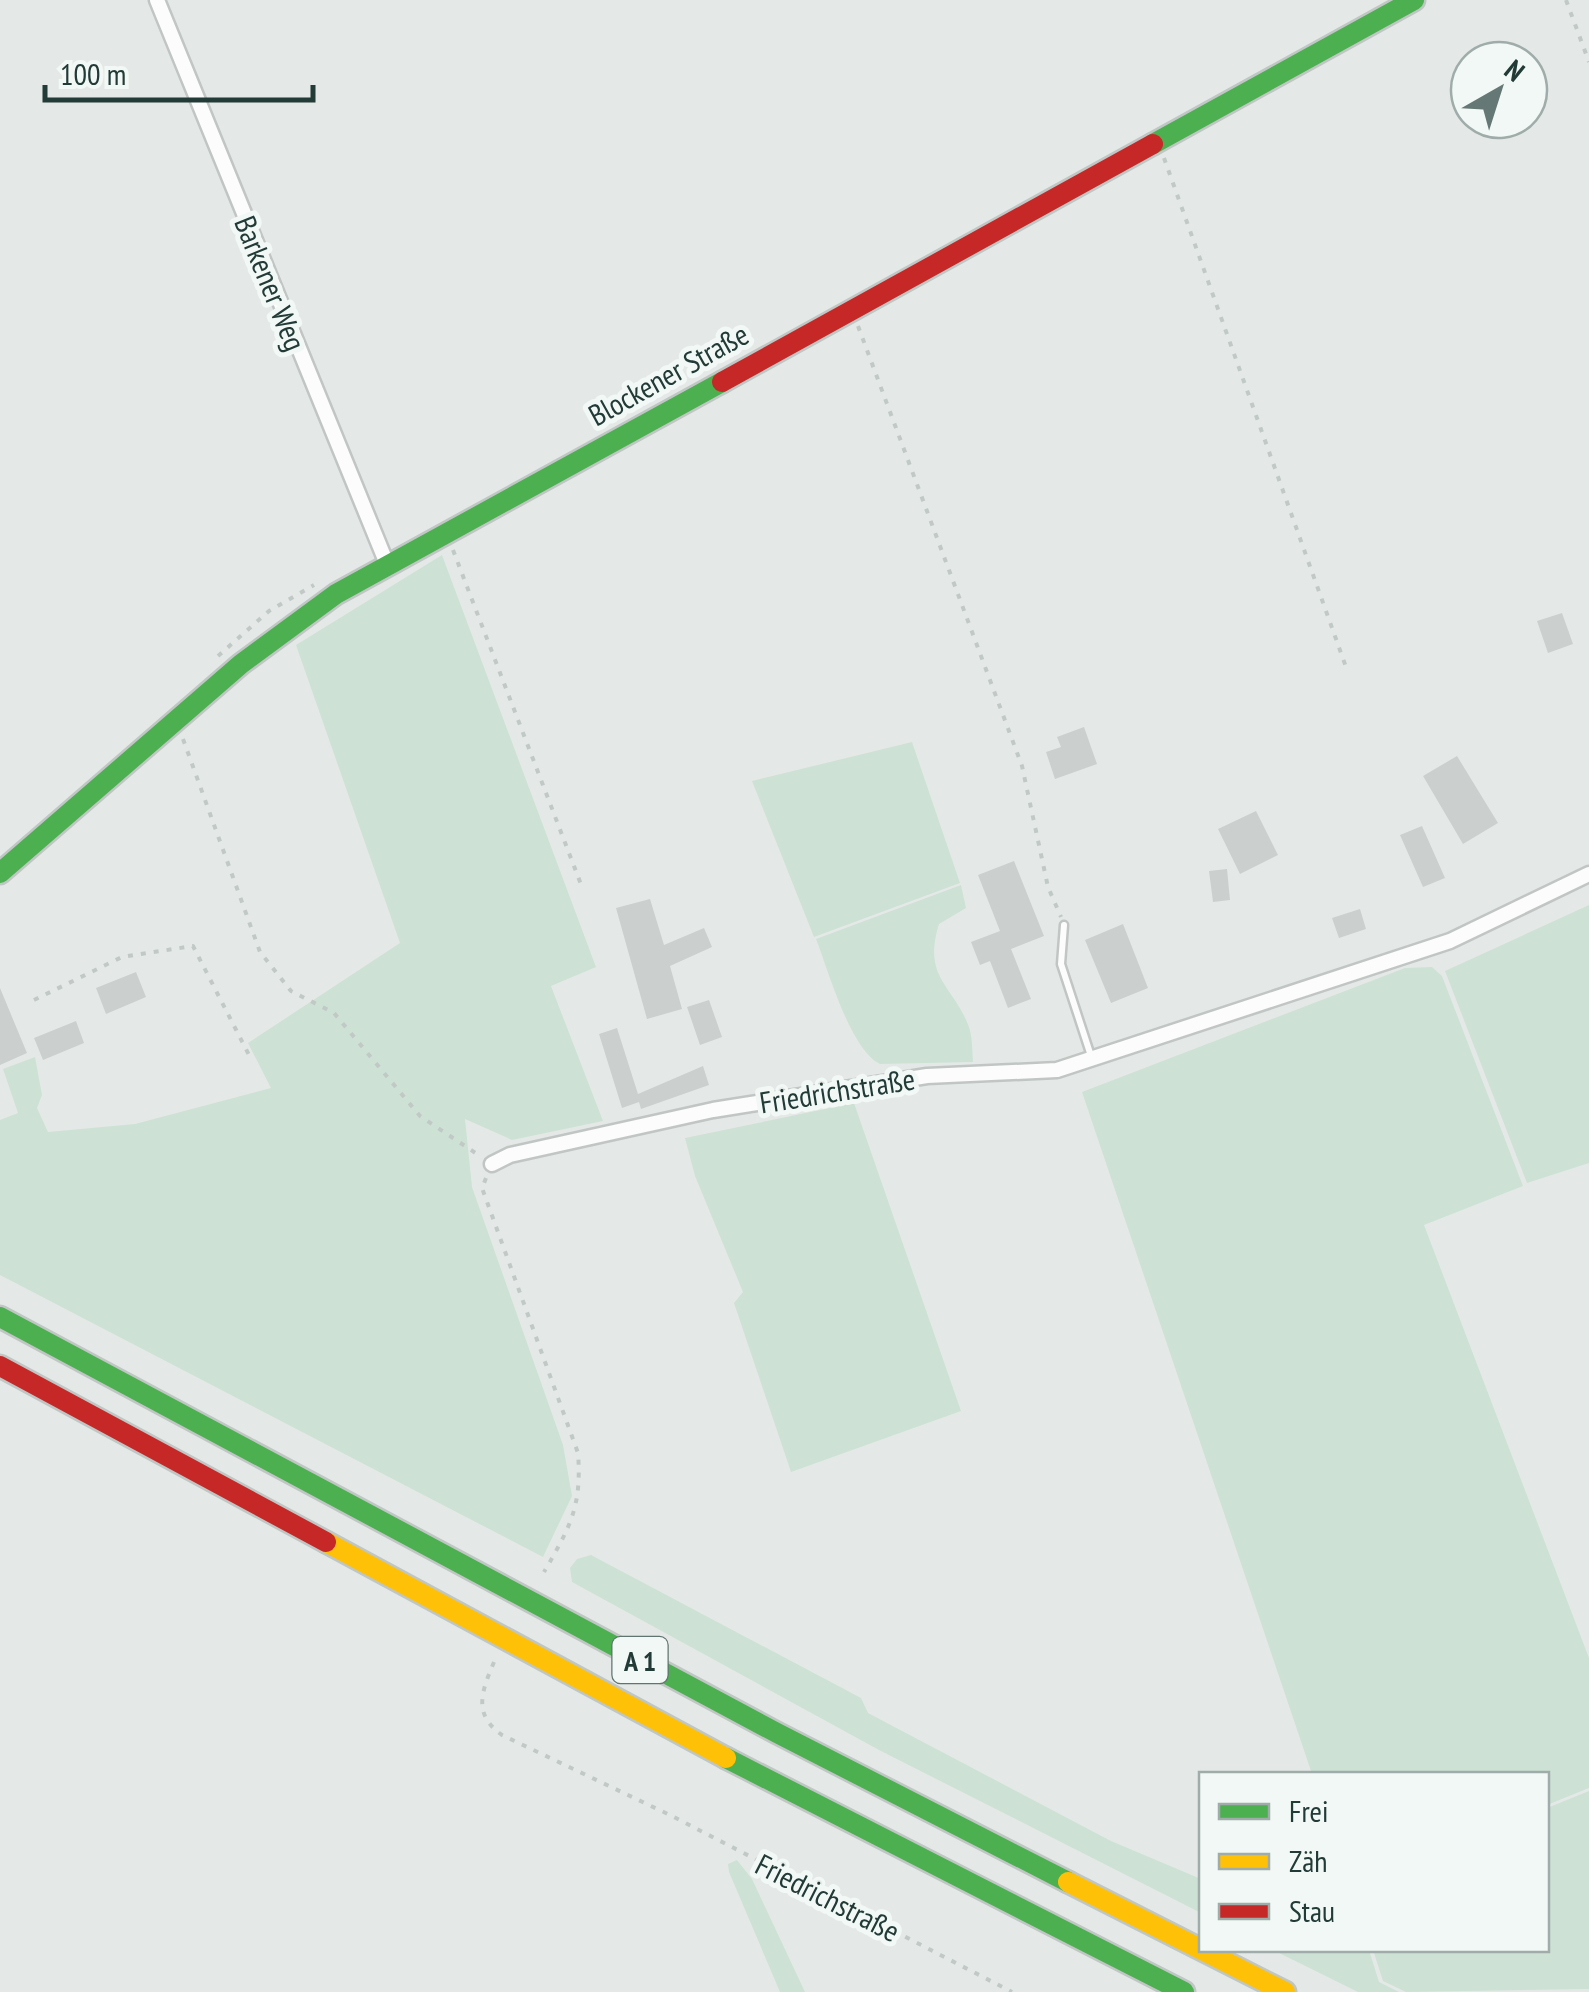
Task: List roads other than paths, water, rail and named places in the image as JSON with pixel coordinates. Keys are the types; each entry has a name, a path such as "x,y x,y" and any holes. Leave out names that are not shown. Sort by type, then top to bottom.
{"main road":[{"name":"Blockener Straße","path":"0,873 278,634 387,564 1414,0"},
{"name":"A 1","path":"0,1317 777,1733 1199,1948"},
{"name":"A 1","path":"0,1366 756,1774 1184,1992"},
{"name":"A 1","path":"1207,1952 1286,1992"}],"street":[{"name":"Barkener Weg","path":"157,0 387,564"},
{"name":"Friedrichstraße","path":"492,1164 510,1155 713,1110 927,1076 1057,1070 1450,941 1589,874"}],"lane":[{"path":"1064,924 1062,964 1092,1059"}]}
